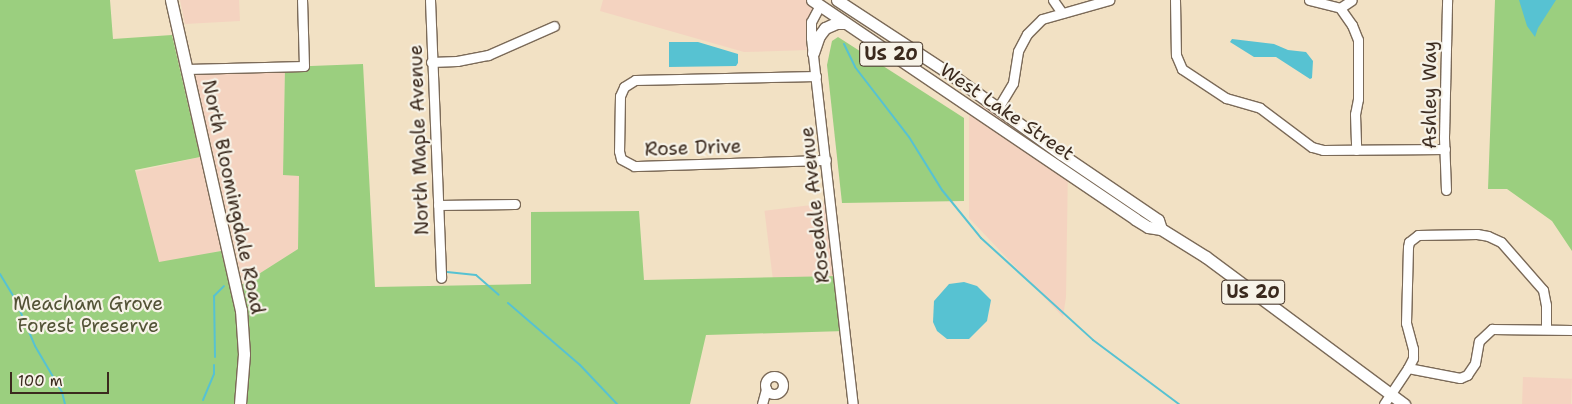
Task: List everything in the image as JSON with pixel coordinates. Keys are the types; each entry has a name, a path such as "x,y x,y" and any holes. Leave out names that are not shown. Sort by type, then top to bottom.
{"main road":[{"name":"North Bloomingdale Road","path":"172,0 241,310 244,354 240,404"},
{"name":"West Lake Street","path":"837,0 998,108 1158,220 1160,229"},
{"name":"West Lake Street","path":"818,2 1135,219 1148,227 1160,229 1206,257 1404,404"},
{"path":"813,53 819,36 825,28 836,23 845,22"}],"street":[{"path":"187,69 304,66 302,0"},
{"name":"North Maple Avenue","path":"430,0 441,278"},
{"path":"1053,0 1062,13"},
{"path":"998,108 1013,83 1018,51 1023,39 1042,19 1109,0"},
{"path":"1175,0 1176,55 1182,69 1226,98 1260,108 1312,147 1323,150 1444,149"},
{"path":"1309,0 1340,8 1356,32 1360,48 1358,99 1354,114 1356,150"},
{"path":"1340,8 1352,0"},
{"name":"Ashley Way","path":"1446,190 1444,149 1447,0"},
{"name":"Rosedale Avenue","path":"818,2 811,22 813,53 853,404"},
{"path":"431,62 457,61 488,55 554,26"},
{"name":"Rose Drive","path":"816,76 636,80 624,87 620,96 619,151 621,158 634,166 826,160"},
{"path":"438,205 515,204"},
{"path":"1384,404 1413,358 1413,349 1406,324 1408,248 1409,242 1418,235 1477,234 1488,236 1501,242 1543,290 1546,304 1546,329"},
{"path":"1408,368 1460,378 1467,375 1475,363 1478,341 1492,329 1572,330"},
{"path":"762,404 766,389"}],"shaded area":[{"path":"180,0 239,0 240,21 185,24"},
{"path":"603,0 808,0 817,6 810,50 744,52 600,11"},
{"path":"285,64 283,174 299,176 298,249 243,284 193,66"},
{"path":"969,100 994,112 1068,164 1066,297 1063,317 969,218"},
{"path":"200,157 222,251 157,265 136,172"},
{"path":"828,203 837,276 773,284 764,211"},
{"path":"1523,377 1572,379 1571,404 1522,404"}],"green space":[{"name":"Meacham Grove Forest Preserve","path":"0,0 110,0 113,39 172,35 200,157 135,170 159,262 221,251 230,288 243,284 298,249 299,176 283,175 285,67 363,64 375,287 531,284 531,212 639,211 644,280 839,276 845,331 706,335 690,404 0,404"},
{"path":"1495,0 1572,0 1572,251 1552,221 1507,189 1488,189"},
{"path":"838,37 964,118 964,201 842,203 827,65 832,41"}],"water":[{"path":"1519,0 1556,0 1538,28 1535,37 1527,26"},
{"path":"1232,39 1274,44 1288,50 1306,52 1313,61 1312,78 1310,79 1276,57 1254,57 1230,42"},
{"path":"669,42 698,42 738,54 738,63 736,66 669,67"},
{"path":"964,282 977,286 991,300 987,321 969,339 947,339 937,331 933,322 934,301 949,284"}],"waterway":[{"path":"844,44 855,67 909,137 942,190 981,238 1093,340 1179,404"},
{"path":"447,272 476,275 499,295"},
{"path":"0,274 15,299 35,346 62,392 65,404"},
{"path":"215,357 214,296 224,286"},
{"path":"508,303 580,365 617,404"},
{"path":"203,400 214,374 214,365"}]}
